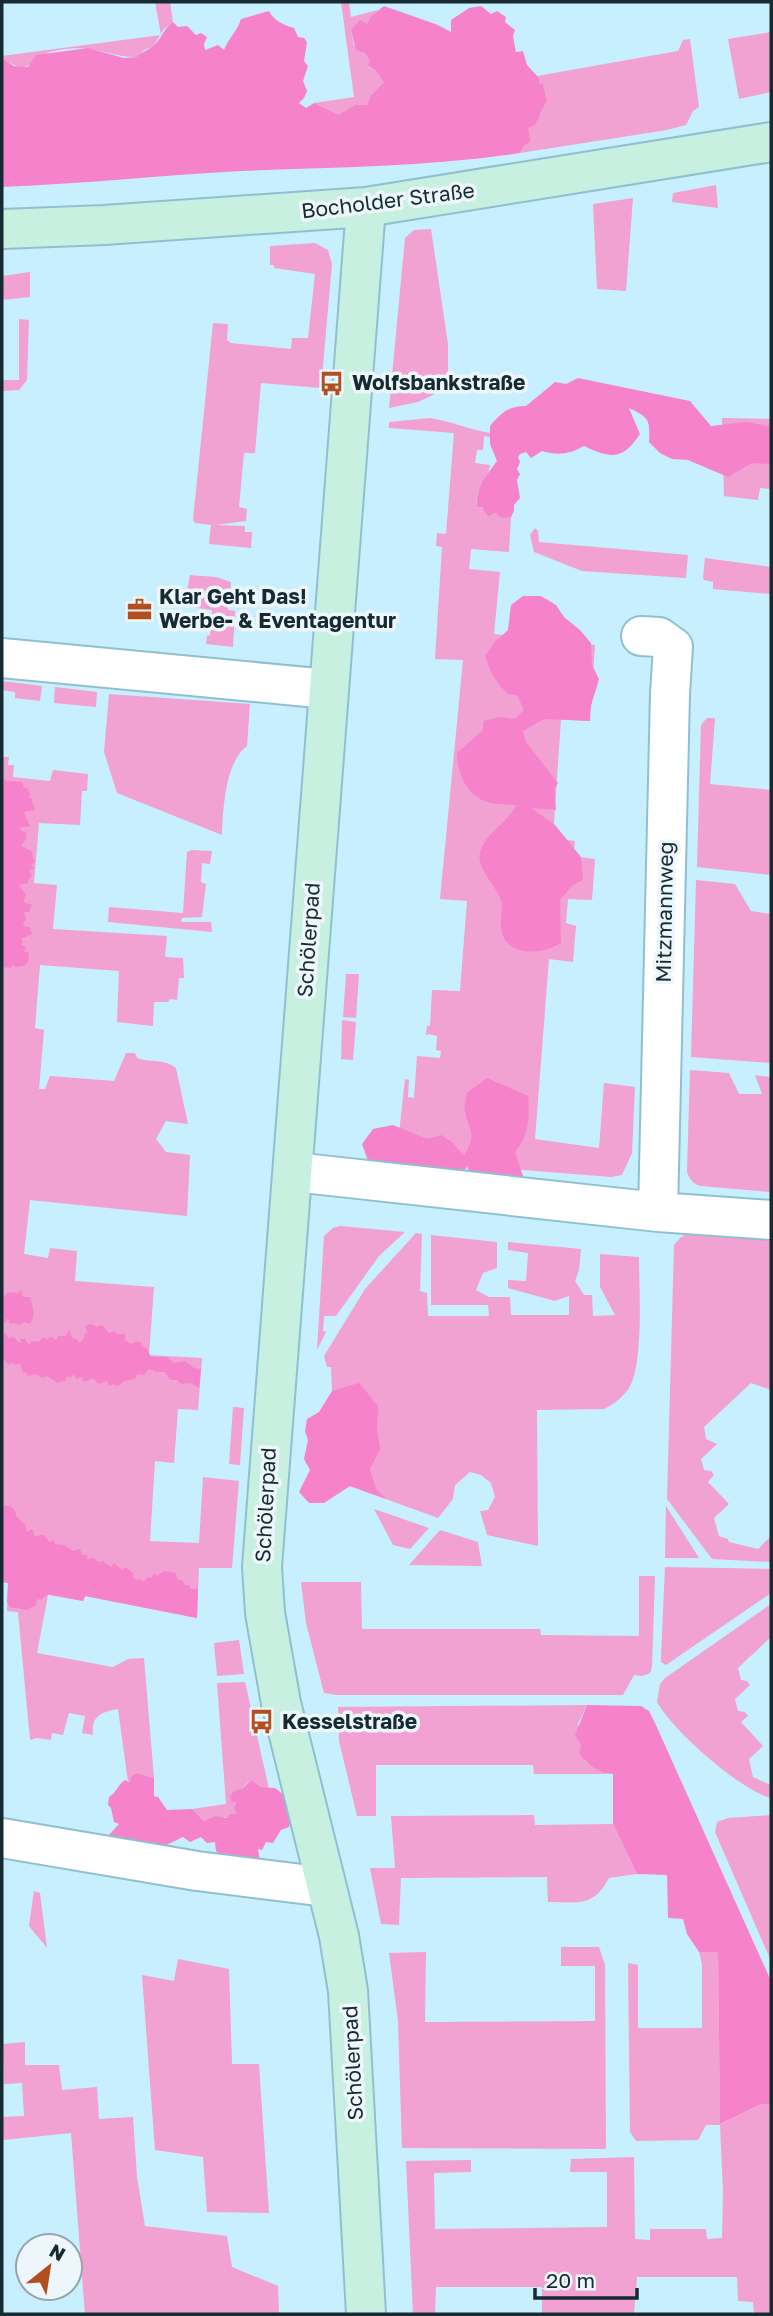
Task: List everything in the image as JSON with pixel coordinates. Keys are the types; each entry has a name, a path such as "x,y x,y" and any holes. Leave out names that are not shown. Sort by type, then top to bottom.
{"street":[{"name":"Bocholder Straße","path":"2,229 366,207 771,142"},
{"name":"Schölerpad","path":"366,207 294,1172 265,1512 263,1592 281,1703 339,1936 350,2004 366,2314"},
{"name":"Mitzmannweg","path":"641,636 659,637 673,647 658,1212"},
{"path":"2,658 328,689"},
{"path":"294,1172 658,1212 771,1220"},
{"path":"2,1839 197,1871 326,1887"}],"shaded area":[{"path":"155,2 170,2 173,22 161,34"},
{"path":"341,2 349,2 351,17 378,10 367,24 355,26 351,31 354,45 371,60 368,67 385,81 371,95 367,105 355,105 337,116 314,103 354,97"},
{"path":"384,6 451,32 451,20 469,8 481,6 491,14 497,11 506,17 505,22 515,30 513,36 516,52 523,51 527,65 539,78 539,84 543,84 547,101 535,125 528,128 530,142 523,146 520,153 416,164 242,171 2,187 2,58 14,66 28,67 36,55 88,48 124,58 137,57 156,44 173,22 178,27 187,26 196,35 201,33 207,37 205,50 218,45 224,50 241,19 269,11 280,22 294,28 298,37 307,42 304,61 308,66 303,81 307,91 299,103 306,108 314,103 338,115 355,105 367,105 371,95 384,82 376,71 368,66 370,60 364,53 356,50 351,30 360,20 367,24 371,16"},
{"path":"771,32 771,92 739,99 728,39"},
{"path":"160,35 154,46 144,50 138,57 80,48 50,52 24,67 2,58 2,56"},
{"path":"690,39 699,107 693,111 686,125 520,153 528,128 541,114 547,101 543,85 539,84 537,76 678,51 683,40"},
{"path":"716,185 718,208 672,202 673,193"},
{"path":"633,198 626,291 597,289 593,204"},
{"path":"431,229 448,344 448,373 442,386 433,395 418,402 389,408 405,238 414,230"},
{"path":"315,243 328,250 332,264 321,388 261,383 255,453 244,453 239,507 247,509 246,521 215,525 245,526 245,532 252,532 251,548 209,544 211,525 195,523 193,520 213,323 228,324 227,340 231,343 291,349 292,338 308,338 315,274 274,268 274,265 270,265 270,246"},
{"path":"30,272 30,297 2,300 2,276"},
{"path":"19,319 29,320 27,380 19,390 2,391 2,380 19,380"},
{"path":"578,378 690,401 711,426 747,422 771,427 771,464 752,463 728,477 688,460 672,459 660,453 649,442 647,420 629,408 640,434 628,449 616,455 584,446 564,453 542,451 531,458 526,452 520,454 517,469 520,474 517,480 520,498 514,505 511,517 502,518 495,513 488,516 482,507 477,507 477,500 482,483 497,461 490,444 490,426 505,411 526,406 555,382 566,384"},
{"path":"430,418 490,433 490,437 484,436 483,450 477,450 475,463 490,465 477,495 477,507 511,517 509,552 471,549 469,569 500,572 494,634 595,645 590,721 561,719 553,838 575,841 573,856 595,859 592,900 568,899 566,923 576,926 573,962 549,959 535,1139 599,1148 604,1083 635,1087 632,1153 622,1175 611,1177 396,1160 405,1079 409,1080 408,1097 414,1098 417,1056 440,1058 441,1051 436,1050 437,1036 426,1036 427,1026 430,1026 432,990 460,991 467,901 440,899 463,660 435,659 442,547 436,546 437,533 446,534 454,433 389,428 389,422"},
{"path":"722,418 771,419 771,489 760,488 758,500 724,496"},
{"path":"535,528 539,542 688,555 686,578 582,571 534,552 530,535"},
{"path":"705,558 771,567 771,594 713,589 713,582 703,578"},
{"path":"190,575 216,577 231,582 228,610 235,611 233,647 206,644 207,636 210,635 212,610 184,606"},
{"path":"523,596 541,596 556,605 564,617 580,630 591,643 592,665 599,679 591,705 590,721 544,719 523,731 526,742 558,783 554,789 556,810 531,808 555,825 581,857 583,880 573,885 560,900 561,943 534,951 516,949 504,937 501,927 501,900 484,871 480,858 487,839 516,805 490,803 471,792 463,780 457,753 483,730 483,721 500,717 515,719 524,710 517,695 508,694 497,681 485,656 508,630 511,605"},
{"path":"2,681 42,686 40,701 15,698 15,692 2,690"},
{"path":"55,687 97,692 96,707 54,703"},
{"path":"109,694 250,704 247,746 234,763 230,775 222,835 117,793 104,752"},
{"path":"707,718 715,718 710,784 771,790 771,875 697,867 701,725"},
{"path":"2,757 9,757 8,765 14,765 13,777 50,781 53,770 88,774 87,791 82,791 80,825 39,823 34,883 57,885 53,929 167,936 165,957 183,958 184,978 179,978 177,1000 154,1002 153,1026 117,1022 119,971 40,965 35,1028 44,1030 39,1089 45,1089 50,1076 114,1081 126,1053 135,1053 137,1058 167,1063 176,1068 188,1124 166,1121 156,1139 166,1152 190,1155 187,1216 30,1200 24,1254 48,1258 50,1248 77,1251 75,1281 154,1287 149,1355 202,1358 198,1410 178,1409 174,1463 155,1461 150,1541 199,1543 203,1477 239,1481 232,1568 199,1568 197,1618 85,1596 83,1601 48,1595 37,1653 113,1667 128,1659 144,1658 154,1778 137,1773 128,1782 118,1709 98,1716 93,1735 82,1733 85,1716 69,1713 63,1735 52,1733 51,1740 30,1740 18,1612 7,1611 8,1583 2,1582"},
{"path":"2,777 7,781 23,782 23,787 29,789 31,794 28,797 33,799 34,810 24,812 30,826 18,828 26,833 26,839 21,846 33,852 35,862 31,865 35,868 29,871 32,876 28,883 19,885 26,895 23,902 32,905 29,912 24,912 26,920 23,923 24,926 30,927 32,934 21,939 21,945 26,947 24,951 29,953 28,962 23,966 5,967 2,971"},
{"path":"212,851 210,864 202,863 201,882 206,884 202,917 182,918 181,922 211,922 212,932 108,922 109,907 183,913 187,852"},
{"path":"696,880 735,884 751,911 771,914 771,1063 691,1057"},
{"path":"346,974 359,974 356,1018 343,1017"},
{"path":"342,1020 356,1022 353,1060 341,1059"},
{"path":"690,1070 729,1073 739,1094 762,1094 755,1075 771,1077 771,1192 701,1186 691,1179 687,1172"},
{"path":"487,1078 528,1096 527,1126 515,1152 527,1188 467,1185 468,1166 458,1177 372,1172 362,1144 373,1129 393,1125 427,1139 441,1135 453,1143 464,1156 472,1137 465,1109 467,1093"},
{"path":"340,1226 405,1232 379,1256 336,1316 324,1316 323,1331 326,1332 317,1350 324,1236"},
{"path":"691,1232 771,1240 771,1390 751,1383 704,1427 706,1439 717,1444 701,1459 704,1470 711,1471 714,1475 708,1482 729,1504 714,1518 719,1536 729,1542 758,1549 771,1536 771,1562 712,1559 667,1499 674,1245 681,1237"},
{"path":"416,1233 422,1234 420,1291 427,1293 428,1316 489,1316 488,1305 431,1305 431,1235 497,1242 497,1268 483,1273 476,1290 489,1297 510,1297 511,1315 569,1315 569,1296 555,1301 508,1288 508,1280 526,1281 528,1253 508,1250 508,1242 581,1249 575,1281 584,1295 592,1295 593,1316 615,1315 600,1287 600,1254 639,1257 639,1344 634,1377 629,1388 624,1395 604,1409 537,1410 538,1546 487,1535 480,1511 488,1510 495,1497 491,1483 481,1475 470,1472 455,1485 453,1499 438,1518 350,1486 332,1391 331,1367 327,1367 324,1356 365,1289"},
{"path":"20,1290 23,1297 30,1297 32,1321 30,1324 10,1324 7,1318 6,1322 2,1323 2,1295 5,1296 9,1292 18,1293"},
{"path":"91,1324 97,1327 102,1325 109,1333 115,1331 117,1334 125,1334 125,1340 131,1344 137,1341 142,1343 141,1346 147,1349 151,1357 167,1357 174,1363 185,1361 194,1368 201,1369 199,1388 190,1383 181,1384 177,1380 170,1380 165,1372 149,1369 144,1375 137,1374 135,1379 124,1381 118,1386 109,1386 107,1381 98,1384 93,1378 85,1382 83,1377 76,1379 74,1374 66,1377 65,1381 58,1382 59,1384 47,1376 28,1376 26,1372 23,1373 20,1363 8,1365 5,1360 2,1363 2,1334 5,1333 8,1338 14,1337 18,1342 25,1339 30,1344 31,1341 39,1342 43,1337 46,1340 51,1337 56,1340 58,1336 66,1336 69,1330 72,1338 79,1343 84,1339 85,1333 88,1334 85,1326"},
{"path":"359,1383 378,1406 380,1449 370,1469 376,1489 386,1499 350,1486 324,1503 309,1503 299,1492 310,1470 304,1459 308,1440 305,1431 307,1419 319,1412 332,1391"},
{"path":"233,1407 244,1408 240,1465 229,1464"},
{"path":"2,1506 10,1506 15,1510 27,1532 32,1529 35,1536 44,1535 49,1542 53,1540 55,1544 64,1545 73,1551 80,1549 82,1555 87,1555 87,1559 103,1561 111,1567 114,1563 122,1570 125,1567 133,1573 137,1581 144,1581 154,1574 159,1576 165,1571 176,1573 177,1579 185,1585 198,1589 197,1618 85,1596 83,1601 48,1594 41,1600 37,1599 35,1607 27,1610 10,1607 7,1602 8,1583 2,1582"},
{"path":"666,1506 699,1558 665,1558"},
{"path":"374,1509 429,1528 410,1549 393,1545"},
{"path":"440,1530 478,1542 482,1566 409,1565"},
{"path":"665,1567 771,1569 771,1593 666,1665 661,1662"},
{"path":"639,1576 655,1576 652,1667 650,1673 634,1675 623,1695 324,1693 306,1623 301,1582 361,1582 362,1629 540,1629 541,1635 639,1636"},
{"path":"771,1604 771,1637 738,1668 741,1680 750,1685 735,1699 738,1711 745,1712 748,1716 741,1722 763,1746 749,1759 753,1777 771,1785 771,1798 742,1784 708,1758 677,1728 657,1702 660,1684 665,1678"},
{"path":"239,1640 244,1674 217,1676 214,1643"},
{"path":"245,1682 269,1789 251,1780 240,1795 238,1814 204,1821 192,1809 226,1804 217,1683"},
{"path":"587,1705 578,1724 585,1761 607,1774 534,1774 533,1765 376,1765 376,1816 357,1816 339,1741 338,1707"},
{"path":"587,1705 641,1706 649,1711 655,1723 771,1981 771,2105 761,2104 720,2124 718,1952 699,1952 687,1934 683,1919 668,1918 667,1875 637,1874 613,1824 613,1774 594,1767 579,1753 581,1745 575,1735"},
{"path":"137,1773 154,1778 154,1796 158,1797 167,1810 192,1809 204,1821 216,1816 226,1818 230,1814 237,1814 234,1808 237,1802 232,1802 230,1797 234,1791 242,1789 251,1780 261,1787 275,1788 293,1802 292,1819 289,1827 281,1830 273,1843 266,1842 262,1850 258,1849 262,1874 225,1858 216,1851 215,1842 207,1843 201,1837 190,1842 183,1837 160,1848 154,1842 147,1842 143,1846 109,1849 109,1835 119,1824 114,1822 108,1805 109,1797 125,1780 129,1782"},
{"path":"534,1815 535,1825 613,1824 637,1874 609,1878 591,1899 568,1902 548,1902 547,1877 401,1878 399,1925 381,1924 370,1868 395,1868 391,1816"},
{"path":"771,1815 771,1961 715,1832 717,1822 728,1818"},
{"path":"34,1891 40,1893 47,1948 29,1926"},
{"path":"561,1947 599,1947 605,1965 606,2149 402,2148 398,2021 389,1953 426,1952 425,2022 595,2021 595,1966 561,1966"},
{"path":"718,1951 720,2124 761,2104 771,2105 771,2314 754,2314 753,2302 738,2301 737,2277 637,2277 634,2314 542,2314 542,2287 436,2287 435,2314 413,2314 406,2161 471,2160 471,2172 434,2173 435,2229 607,2227 607,2172 570,2172 571,2159 634,2157 635,2239 650,2240 650,2229 706,2229 707,2239 722,2238 720,2125 706,2125 698,2140 636,2141 630,2132 628,1963 638,1965 638,2028 702,2028 702,1964 699,1952"},
{"path":"178,1959 229,1969 232,2064 259,2064 269,2213 207,2212 203,2157 155,2150 142,1975 174,1981"},
{"path":"25,2042 25,2065 59,2065 62,2090 97,2087 99,2119 133,2117 137,2177 145,2226 227,2236 232,2267 278,2286 279,2314 85,2314 84,2232 79,2232 71,2133 3,2140 2,2117 24,2116 22,2083 4,2084 3,2044"}],"place":[{"name":"Wolfsbankstraße","path":"332,383"},
{"name":"Klar Geht Das! Werbe- & Eventagentur","path":"139,609"},
{"name":"Kesselstraße","path":"262,1722"}]}
